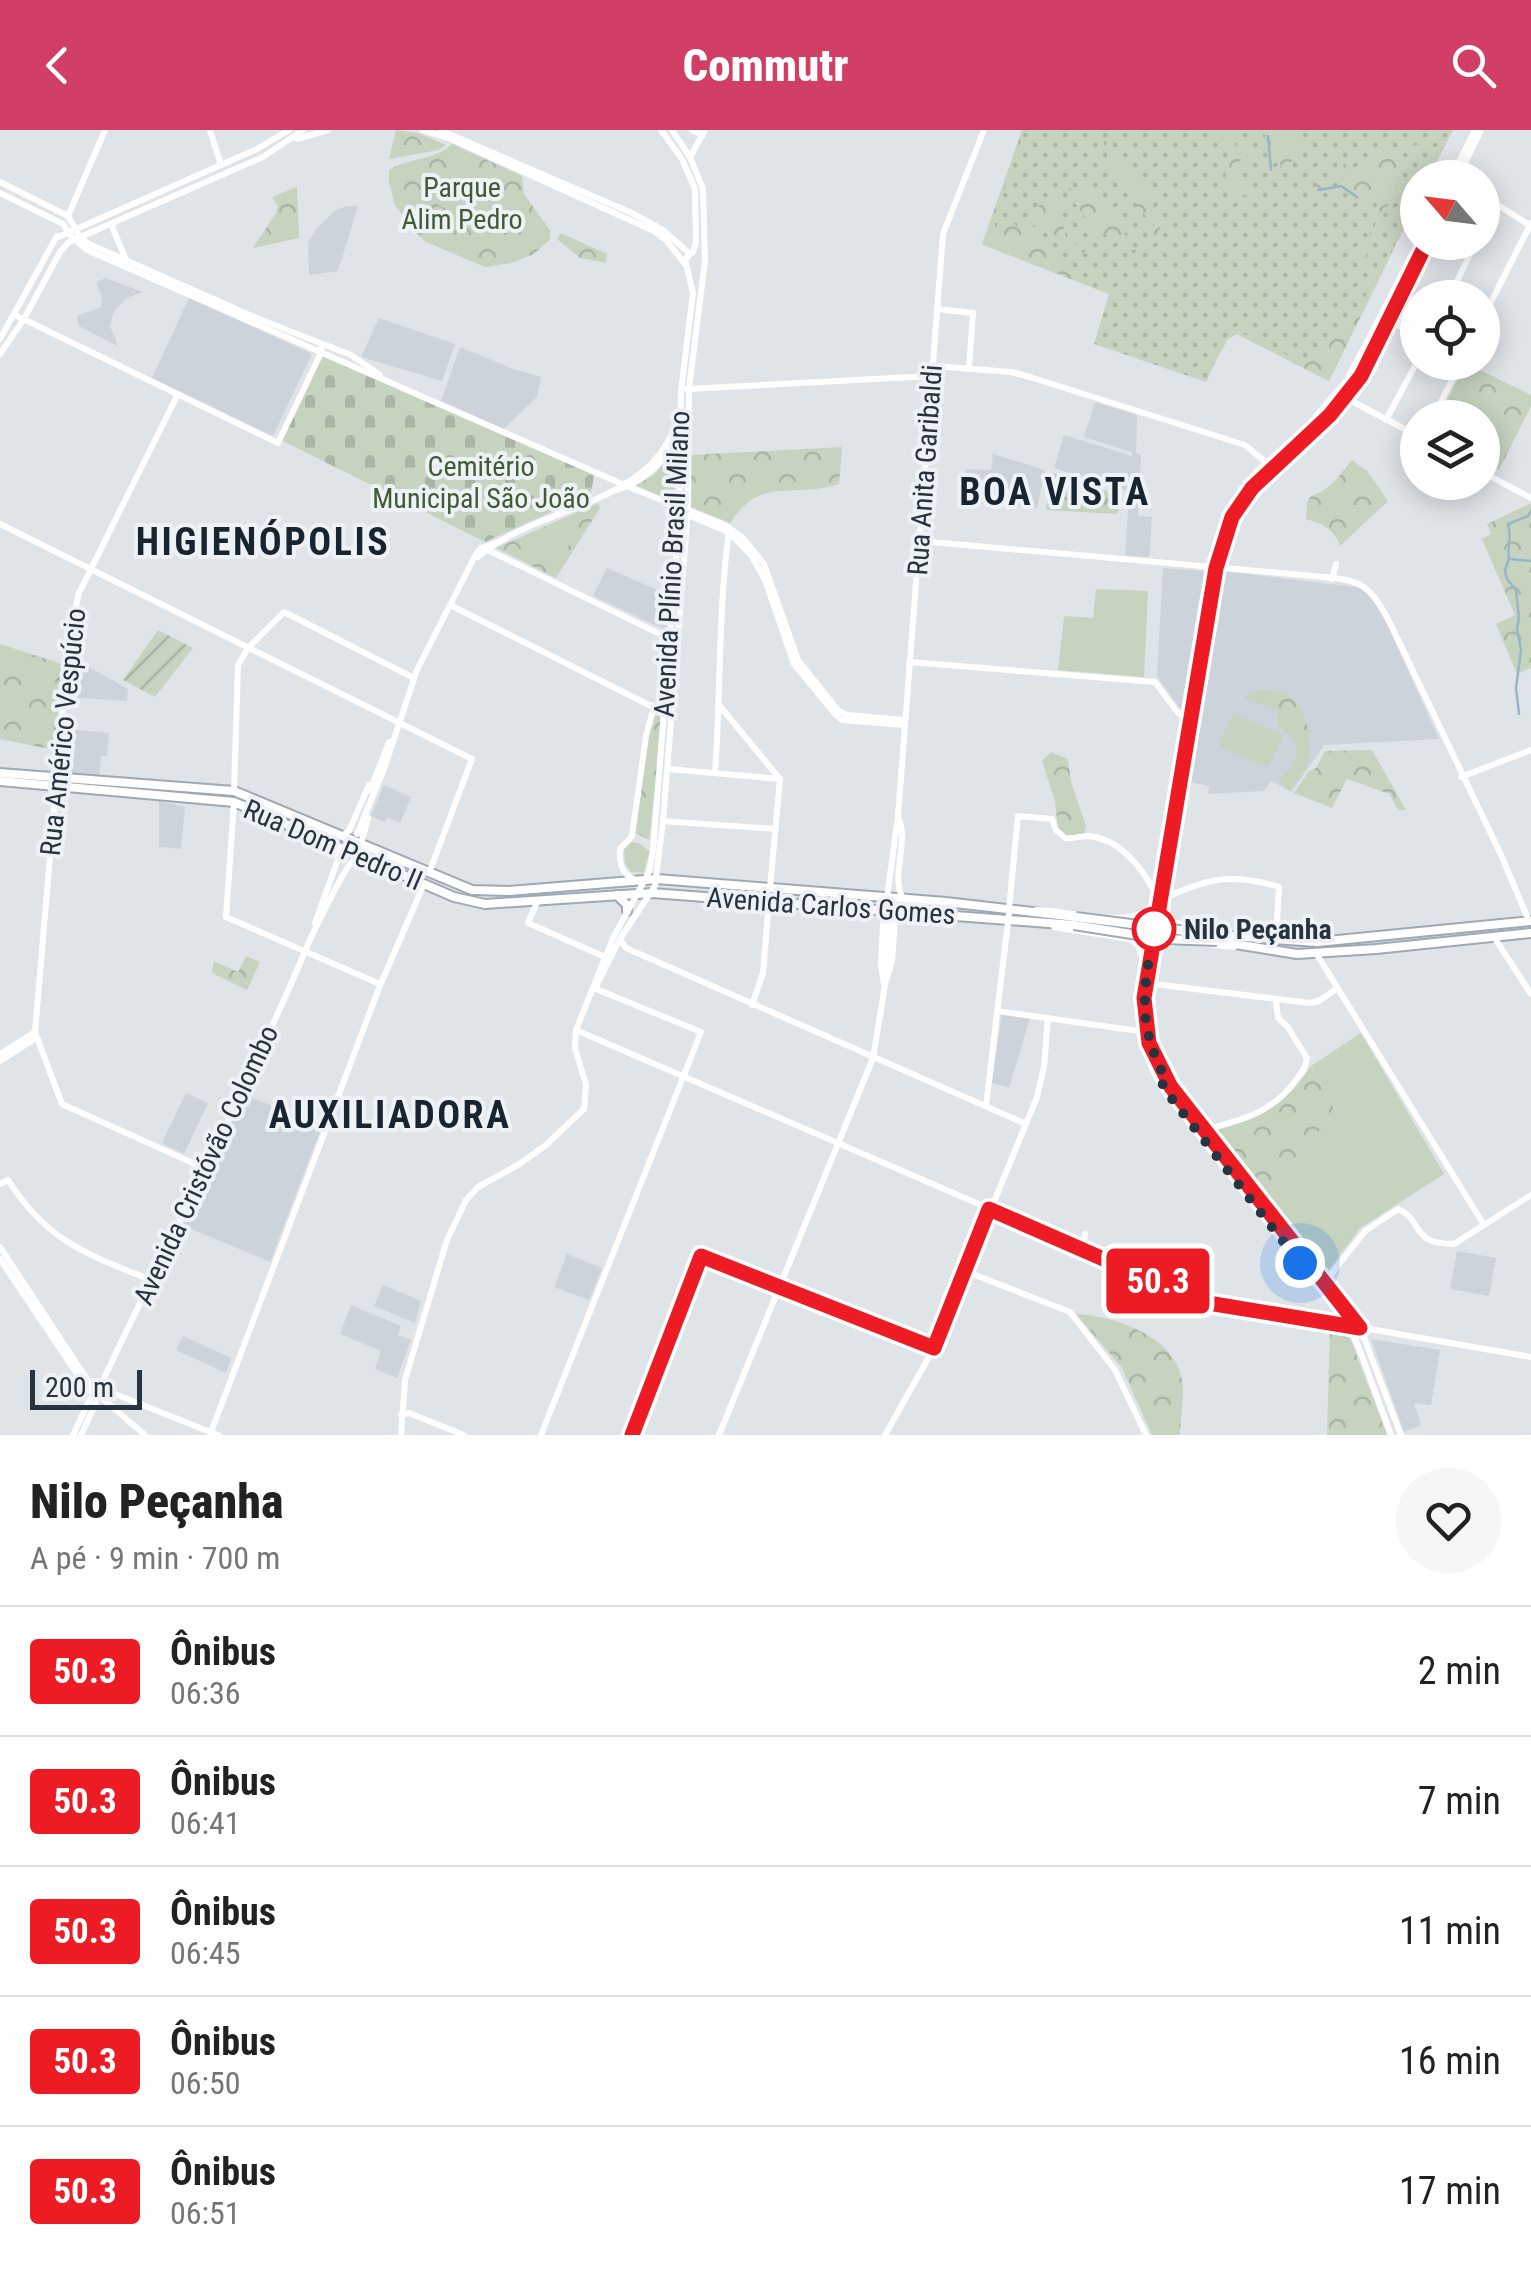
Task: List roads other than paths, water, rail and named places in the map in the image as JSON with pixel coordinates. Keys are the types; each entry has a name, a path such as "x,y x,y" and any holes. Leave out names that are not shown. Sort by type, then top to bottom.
{"main road":[{"name":"Rua Dom Pedro II","path":"0,773 55,783 234,802 424,884 484,904"},
{"name":"Rua Dom Pedro II","path":"0,782 234,791 342,836 357,837 458,886 484,892"},
{"name":"Avenida Carlos Gomes","path":"484,892 657,879 889,896 1009,914"},
{"name":"Avenida Carlos Gomes","path":"484,904 652,893 887,910 1025,915 1218,938 1317,942 1530,921"},
{"path":"617,894 627,912"},
{"name":"Avenida Carlos Gomes","path":"1218,938 1248,948 1316,953 1531,933"}],"street":[{"path":"68,227 68,216 105,130"},
{"path":"210,130 221,165"},
{"path":"0,339 56,238 68,227 221,165 289,130"},
{"path":"291,141 303,130"},
{"path":"0,354 60,252 77,238 241,168 291,141 328,130"},
{"path":"422,130 442,132 660,235 687,267 697,270 704,261 655,225 552,182"},
{"name":"Avenida Plínio Brasil Milano","path":"401,1414 405,1380 445,1246 474,1190 534,1154 584,1109 586,1085 574,1048 576,1030 605,956 638,894 653,850 685,512 683,423 692,293 687,267 696,236 695,189 682,159 661,130"},
{"name":"Avenida Plínio Brasil Milano","path":"672,130 690,156 704,196 704,261 685,390"},
{"name":"Rua Anita Garibaldi","path":"889,896 943,234 984,130"},
{"path":"1460,160 1478,130"},
{"path":"1464,160 1478,130"},
{"path":"690,156 700,133"},
{"path":"0,182 68,216"},
{"path":"0,193 68,227 86,250 322,348 374,376 729,530 744,539 764,564 798,660 838,710 847,715 905,723"},
{"path":"1500,206 1531,225 1500,285"},
{"path":"111,224 127,262"},
{"path":"77,238 245,316"},
{"path":"1386,320 1411,260"},
{"path":"1392,1435 1350,1326 1165,1090 1150,1066 1137,1029 1213,568 1228,512 1246,484 1316,430 1342,395 1418,260"},
{"path":"937,309 974,313 969,369"},
{"path":"15,315 278,442 322,348"},
{"path":"1386,320 1400,326"},
{"path":"322,348 357,358 398,386"},
{"path":"357,358 374,376"},
{"path":"933,366 1011,372 1245,444 1268,465"},
{"path":"685,390 932,376"},
{"path":"1386,420 1407,380"},
{"name":"Rua Américo Vespúcio","path":"36,1035 69,635 79,593 178,394"},
{"path":"1342,395 1400,427"},
{"path":"625,486 650,465 683,423"},
{"name":"Avenida Plínio Brasil Milano","path":"683,423 679,458 685,512"},
{"path":"357,837 400,726 414,678 480,548 625,486 655,469 679,437"},
{"path":"664,457 679,458"},
{"path":"602,494 606,486 604,476"},
{"path":"1500,482 1531,498"},
{"path":"0,524 472,759 429,873"},
{"path":"715,773 720,706 718,666 729,530"},
{"path":"470,566 501,541"},
{"path":"919,541 1362,584 1378,597 1530,921"},
{"path":"487,550 674,639"},
{"path":"1335,579 1336,564"},
{"path":"450,605 667,713"},
{"path":"234,791 237,672 248,648 284,612 414,678"},
{"path":"910,662 1153,682 1183,727"},
{"path":"1169,704 1188,714"},
{"path":"642,880 625,873 620,865 620,848 632,836 652,714 649,705"},
{"path":"720,706 780,779 770,888"},
{"path":"652,714 667,713"},
{"name":"Avenida Plínio Brasil Milano","path":"587,1000 657,879 668,769 667,713"},
{"path":"1154,891 1188,714"},
{"path":"342,836 349,831 400,726"},
{"path":"357,837 387,748"},
{"path":"1461,778 1531,750"},
{"path":"668,769 780,779"},
{"path":"234,802 226,918 380,984"},
{"path":"986,1106 1018,816 1052,819 1065,838 1086,836 1121,849 1147,877 1157,903"},
{"name":"Rua Anita Garibaldi","path":"898,818 902,828 898,886 903,899"},
{"path":"664,820 775,829"},
{"name":"Avenida Cristóvão Colombo","path":"73,1435 151,1280 305,952 338,859 337,847"},
{"name":"Avenida Cristóvão Colombo","path":"319,917 347,864 358,856"},
{"path":"319,917 344,859"},
{"path":"1147,877 1157,876"},
{"path":"1276,940 1278,887 1238,877 1211,880 1157,903 1143,914 1121,918 1125,926 1119,936 1138,944 1146,958 1146,1032 1165,1078 1360,1328 1401,1435"},
{"path":"0,1258 87,1389 213,1434 380,984 424,884"},
{"path":"538,900 528,923 605,956"},
{"path":"752,1005 764,973 769,901"},
{"name":"Avenida Carlos Gomes","path":"1157,903 1168,920 1246,937"},
{"name":"Avenida Carlos Gomes","path":"1025,915 1041,909 1121,918"},
{"path":"884,985 881,964 887,910"},
{"path":"720,1435 873,1058 884,985 892,961 895,922 902,910"},
{"name":"Avenida Carlos Gomes","path":"1025,915 1119,936"},
{"path":"1146,958 1164,945 1179,942 1182,925"},
{"path":"1494,937 1531,994"},
{"path":"620,939 626,948 1026,1124"},
{"name":"Avenida Carlos Gomes","path":"1179,942 1248,948"},
{"path":"1316,953 1484,1225"},
{"path":"1146,982 1319,1002 1336,989"},
{"path":"541,1435 701,1032 596,988"},
{"path":"1192,1125 1204,1130 1254,1116 1275,1104 1308,1062 1278,1018 1276,1000"},
{"path":"997,1011 1137,1029"},
{"path":"885,1435 934,1348 1026,1124 1044,1067 1048,1018"},
{"path":"576,1030 1202,1302 1531,1357"},
{"path":"0,1058 36,1035 62,1104 204,1168"},
{"path":"1165,1078 1161,1080 1165,1090"},
{"path":"4,1182 62,1240 151,1280"},
{"path":"1325,1280 1365,1231 1398,1208 1403,1209 1422,1237 1454,1244 1531,1195"},
{"path":"1076,1248 1084,1245 1085,1234"},
{"path":"0,1247 90,1384 145,1435"},
{"path":"965,1271 1070,1312 1115,1370 1146,1435"},
{"path":"1333,1321 1339,1318 1340,1311"},
{"path":"1312,1320 1350,1326"},
{"path":"1356,1339 1360,1328"},
{"name":"Avenida Cristóvão Colombo","path":"81,1435 97,1392"},
{"path":"401,1435 401,1414 409,1413 464,1435"}],"waterway":[{"path":"1268,136 1271,170"},
{"path":"1318,190 1341,186 1357,197"},
{"path":"1531,511 1508,524 1509,559 1531,561"},
{"path":"1509,559 1505,570 1516,590 1519,618 1519,714"}],"tunnel":[{"path":"342,858 353,832"}],"place":[{"name":"Nilo Peçanha","path":"1154,929"}],"district":[{"name":"BOA VISTA","path":"1055,492"},
{"name":"HIGIENÓPOLIS","path":"263,542"},
{"name":"AUXILIADORA","path":"390,1115"}],"park label":[{"name":"Parque Alim Pedro","path":"462,203"},
{"name":"Cemitério Municipal São João","path":"481,482"}]}
